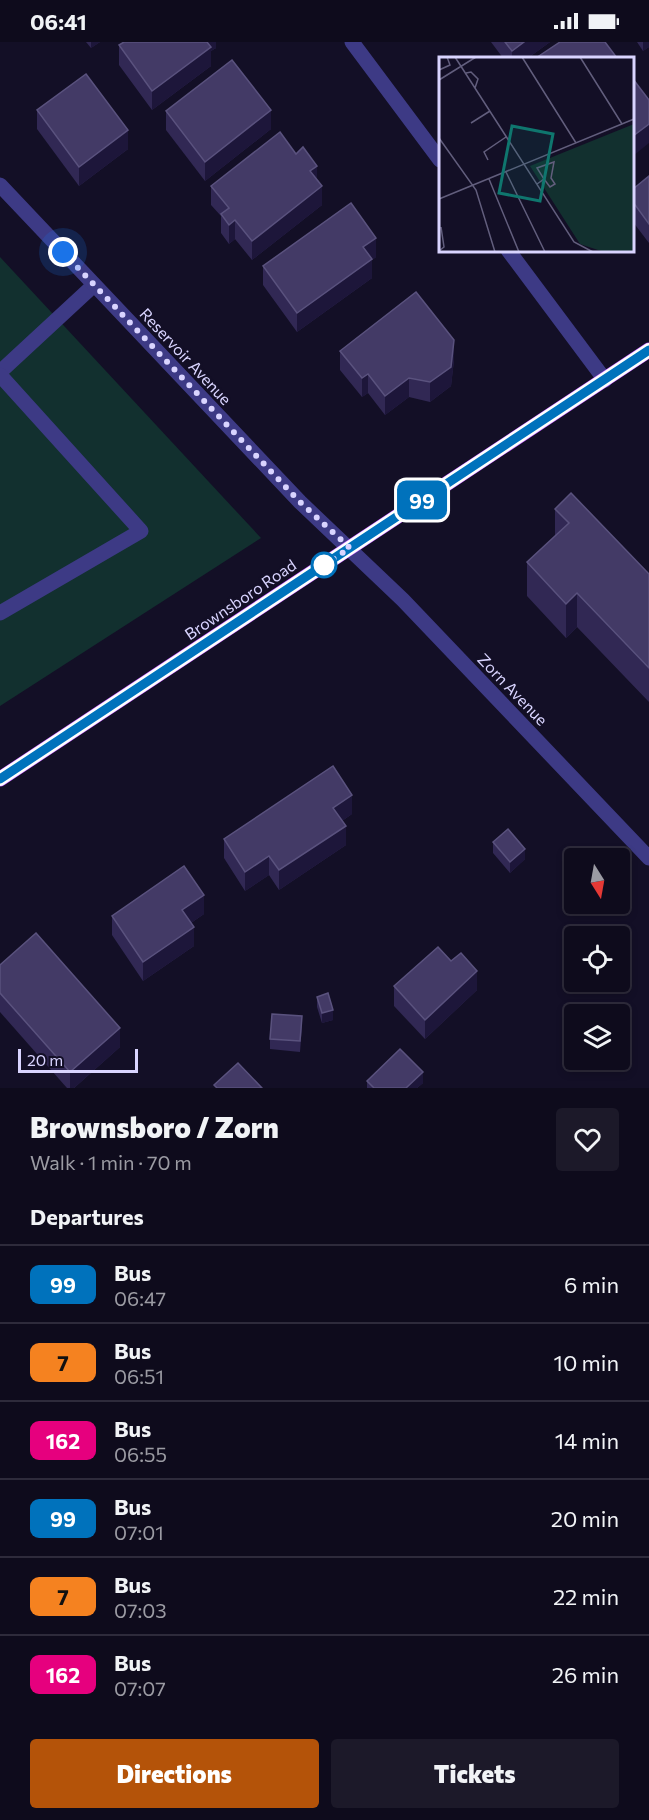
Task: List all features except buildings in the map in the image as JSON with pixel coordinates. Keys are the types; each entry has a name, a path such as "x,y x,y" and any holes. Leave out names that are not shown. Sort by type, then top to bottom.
{"main road":[{"name":"Brownsboro Road","path":"0,779 649,350"}],"street":[{"path":"352,42 439,157"},
{"name":"Reservoir Avenue","path":"0,185 300,502 350,548"},
{"path":"509,252 605,380"},
{"path":"0,613 141,531 0,374 94,285"},
{"name":"Zorn Avenue","path":"350,548 403,600 649,858"}],"green space":[{"path":"0,257 261,538 0,706"}],"bus line":[{"name":"99","path":"0,779 649,350"}],"route":[{"path":"63,252 300,502 350,548 324,565"}]}
